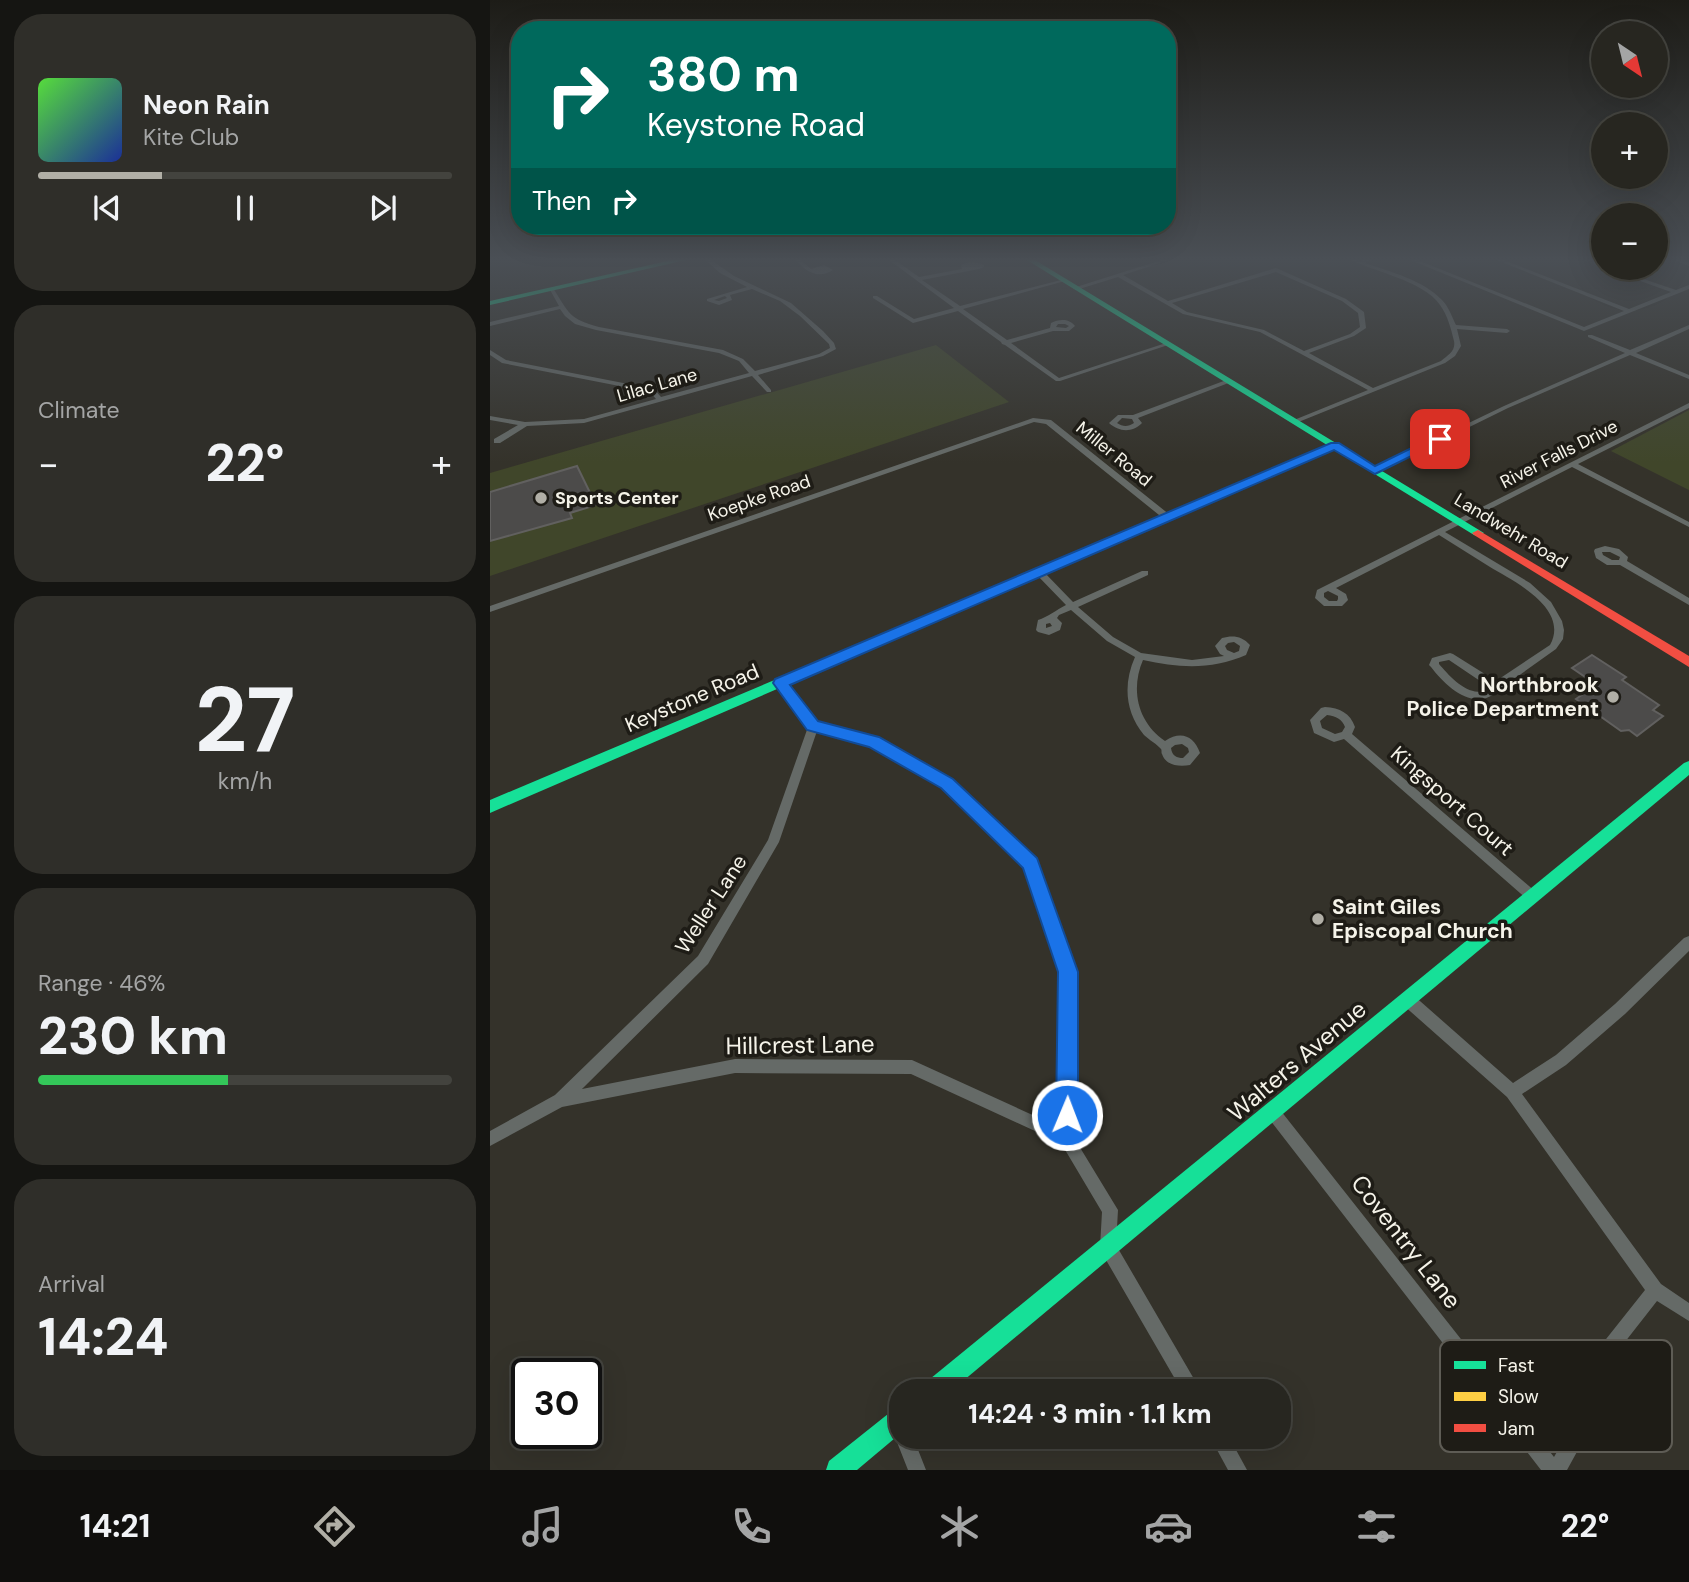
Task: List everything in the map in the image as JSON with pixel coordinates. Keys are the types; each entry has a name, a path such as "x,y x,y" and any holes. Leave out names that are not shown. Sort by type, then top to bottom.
{"main road":[{"name":"Landwehr Road","path":"1138,326 1689,662"},
{"name":"Keystone Road","path":"490,807 1335,445"},
{"name":"Walters Avenue","path":"948,1379 1689,766"},
{"path":"838,1470 889,1435"}],"street":[{"path":"584,326 721,351 741,360 769,391"},
{"name":"Lilac Lane","path":"490,418 525,424 584,421 821,355 833,348 832,344 813,326"},
{"path":"981,326 1058,380 1168,344"},
{"path":"1238,326 1262,331 1373,390"},
{"path":"1304,353 1352,335 1363,326"},
{"path":"1572,326 1590,328 1596,326"},
{"path":"1296,422 1453,355 1458,343 1453,327 1507,331"},
{"path":"1375,470 1506,407 1689,327"},
{"path":"1004,343 1053,329"},
{"path":"1590,336 1689,377"},
{"path":"490,352 504,362 652,390 660,400"},
{"path":"1134,417 1228,381"},
{"name":"River Falls Drive","path":"1331,589 1689,405"},
{"name":"Miller Road","path":"1039,420 1048,422 1167,517"},
{"name":"Koepke Road","path":"490,609 1039,420"},
{"path":"497,441 525,424"},
{"path":"1572,464 1689,525"},
{"path":"1439,532 1527,585 1553,610 1559,629 1558,641 1553,648 1496,686 1489,694 1482,696 1465,692 1438,670 1434,665 1435,660 1450,656 1496,686"},
{"path":"1622,562 1689,602"},
{"path":"1039,572 1096,628 1140,656 1188,664 1204,664 1233,656"},
{"path":"1051,619 1073,605 1145,573"},
{"path":"1140,656 1135,665 1131,686 1133,707 1142,728 1154,741 1166,747"},
{"path":"780,683 813,726 874,742 947,783 1031,863 1068,972 1066,1138 1110,1210 1108,1247 1185,1379"},
{"name":"Weller Lane","path":"560,1100 703,960 773,842 813,726"},
{"name":"Kingsport Court","path":"1346,735 1532,896"},
{"path":"1512,1092 1561,1060 1620,1009 1689,942"},
{"path":"1407,999 1512,1092 1655,1290 1689,1313"},
{"name":"Hillcrest Lane","path":"490,1139 560,1100 735,1066 912,1067 1066,1138"},
{"name":"Coventry Lane","path":"1272,1111 1453,1340"},
{"path":"1616,1340 1655,1290"},
{"path":"909,1449 917,1470"},
{"path":"1226,1449 1238,1470"},
{"name":"Coventry Lane","path":"1541,1452 1555,1470"},
{"path":"1555,1470 1567,1452"}],"green space":[{"path":"936,345 1009,402 490,576 490,473"},
{"path":"1689,410 1689,490 1611,451"}],"building":[{"name":"Sports Center","path":"577,466 596,505 570,513 572,518 490,541 490,492"},
{"name":"Northbrook Police Department","path":"1592,655 1626,677 1622,680 1659,705 1653,710 1663,716 1637,736 1629,730 1621,731 1576,699 1586,692 1580,688 1591,681 1572,668"}],"traffic: fast":[{"path":"1138,326 1478,533"},
{"path":"1112,541 1335,445"},
{"path":"490,807 912,626"},
{"path":"948,1379 1689,767"},
{"path":"838,1470 889,1428"}],"traffic: slow":[{"path":"912,626 1112,541"}],"traffic: jam":[{"path":"1478,533 1689,662"}],"place":[{"name":"Sports Center","path":"541,498"},
{"name":"Northbrook Police Department","path":"1613,697"},
{"name":"Saint Giles Episcopal Church","path":"1318,919"}],"route":[{"path":"1067,1115 1068,972 1031,863 947,783 874,742 813,726 780,683 1335,445 1375,470 1440,439"}]}
